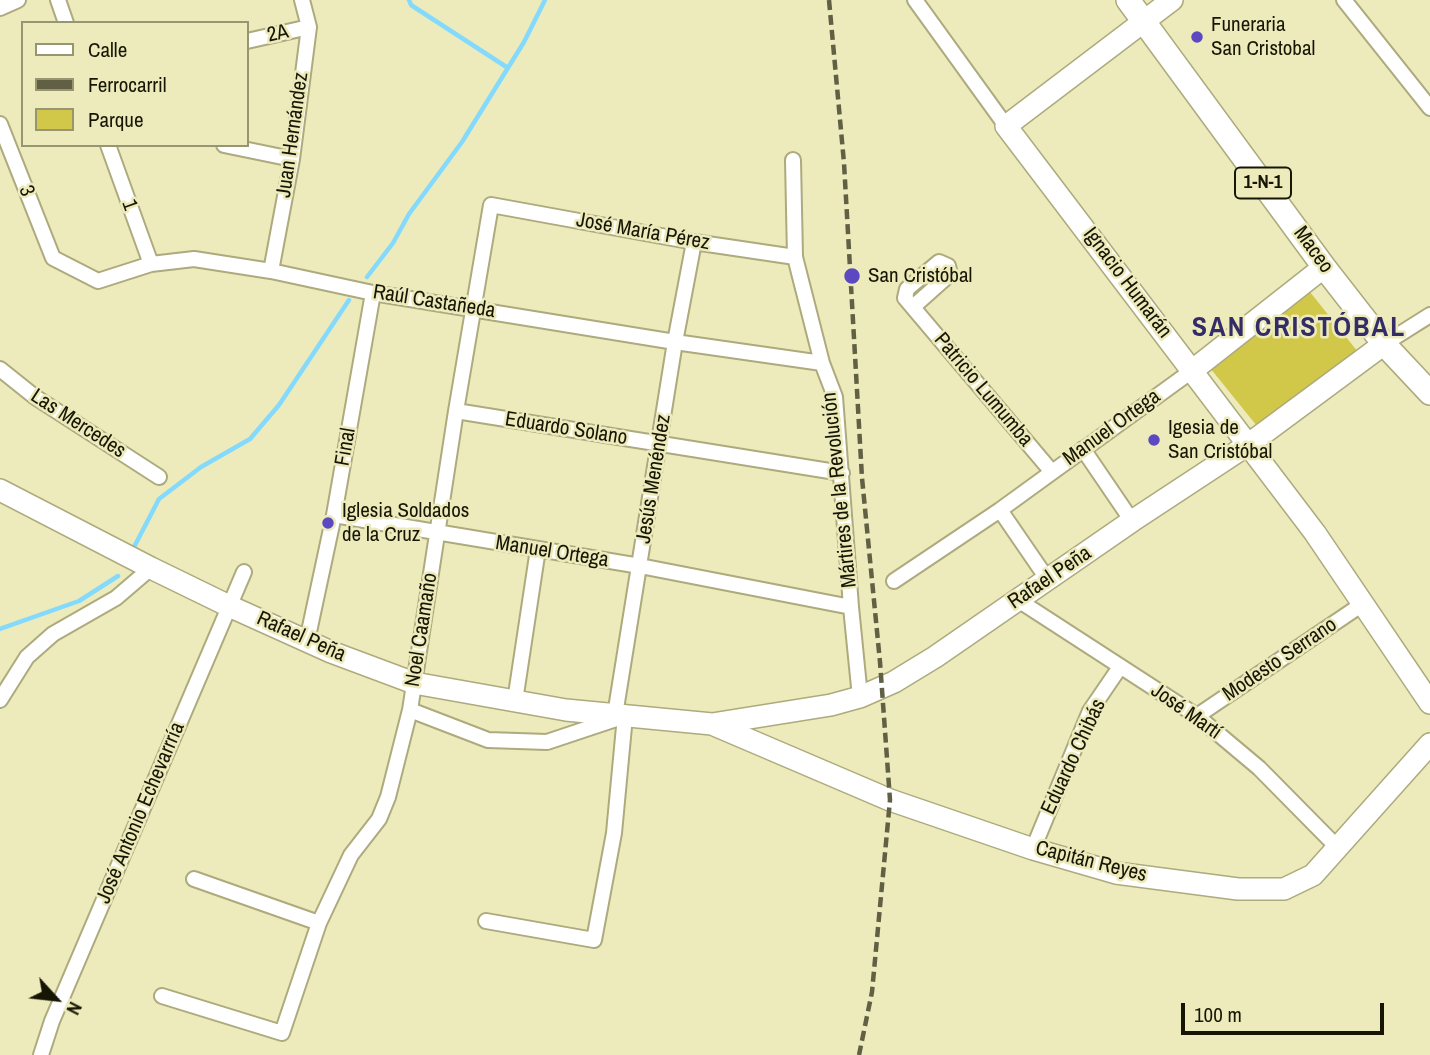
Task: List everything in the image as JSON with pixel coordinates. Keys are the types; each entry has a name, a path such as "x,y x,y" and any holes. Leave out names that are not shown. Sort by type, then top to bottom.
{"main road":[{"name":"Maceo","path":"1128,0 1324,267 1384,344 1430,393"}],"street":[{"path":"0,8 18,0"},
{"path":"58,0 65,21"},
{"name":"Juan Hernández","path":"271,271 292,159 309,27 302,0"},
{"path":"1006,125 1172,0"},
{"path":"1344,0 1430,108"},
{"name":"Ignacio Humarán","path":"917,1 1006,125 1315,533 1430,703"},
{"name":"2A","path":"248,41 309,27"},
{"name":"3","path":"0,124 53,258"},
{"name":"1","path":"109,147 151,264"},
{"path":"234,147 292,159"},
{"name":"Mártires de la Revolución","path":"793,160 795,257 822,363 835,397 860,697"},
{"name":"José María Pérez","path":"491,205 694,242 795,257"},
{"name":"Noel Caamaño","path":"162,996 282,1033 319,923 351,855 379,819 388,797 410,710 491,205"},
{"name":"Jesús Menéndez","path":"486,921 594,940 614,833 620,716 640,566 675,342 694,242"},
{"name":"Raúl Castañeda","path":"53,258 98,281 151,264 194,259 271,271 373,293 822,363"},
{"name":"Manuel Ortega","path":"894,581 1000,510 1193,370 1324,267"},
{"name":"Final","path":"307,641 334,515 373,293"},
{"name":"Patricio Lumumba","path":"913,307 1052,472"},
{"name":"Rafael Peña","path":"0,490 229,606 307,641 414,683 620,716 712,724 831,705 860,697 894,682 1249,444 1384,344 1430,315"},
{"name":"Las Mercedes","path":"0,369 35,397 159,477"},
{"name":"Eduardo Solano","path":"456,411 842,473"},
{"path":"1083,449 1132,521"},
{"path":"1000,510 1048,580"},
{"name":"Manuel Ortega","path":"334,515 640,566 851,607"},
{"path":"515,701 538,549"},
{"path":"0,700 27,657 53,634 117,598 151,568"},
{"name":"José Antonio Echevarrría","path":"41,1055 52,1021 244,572"},
{"name":"José Martí","path":"1018,600 1196,716 1259,768 1337,847"},
{"name":"Modesto Serrano","path":"1196,716 1364,603"},
{"name":"Eduardo Chibás","path":"1032,849 1090,711 1120,667"},
{"name":"Rafael Peña","path":"410,710 488,740 547,742 620,716"},
{"name":"Capitán Reyes","path":"712,724 890,800 1032,849 1116,873 1238,889 1284,889 1313,875 1430,744"},
{"path":"194,879 319,923"}],"green space":[{"path":"1306,287 1362,357 1261,431 1206,363"}],"waterway":[{"path":"409,0 411,5 508,68"},
{"path":"367,277 462,142 524,42 545,0"},
{"path":"133,549 159,499 201,467 250,439 279,405 349,300"},
{"path":"0,629 79,601 118,576"}],"railway":[{"path":"829,0 844,163 862,478 890,800 872,992 859,1055"}],"place":[{"name":"Funeraria San Cristobal","path":"1197,37"},
{"name":"San Cristóbal","path":"852,276"},
{"name":"Igesia de San Cristóbal","path":"1154,440"},
{"name":"Iglesia Soldados de la Cruz","path":"328,523"}],"district":[{"name":"SAN CRISTÓBAL","path":"1299,328"}]}
